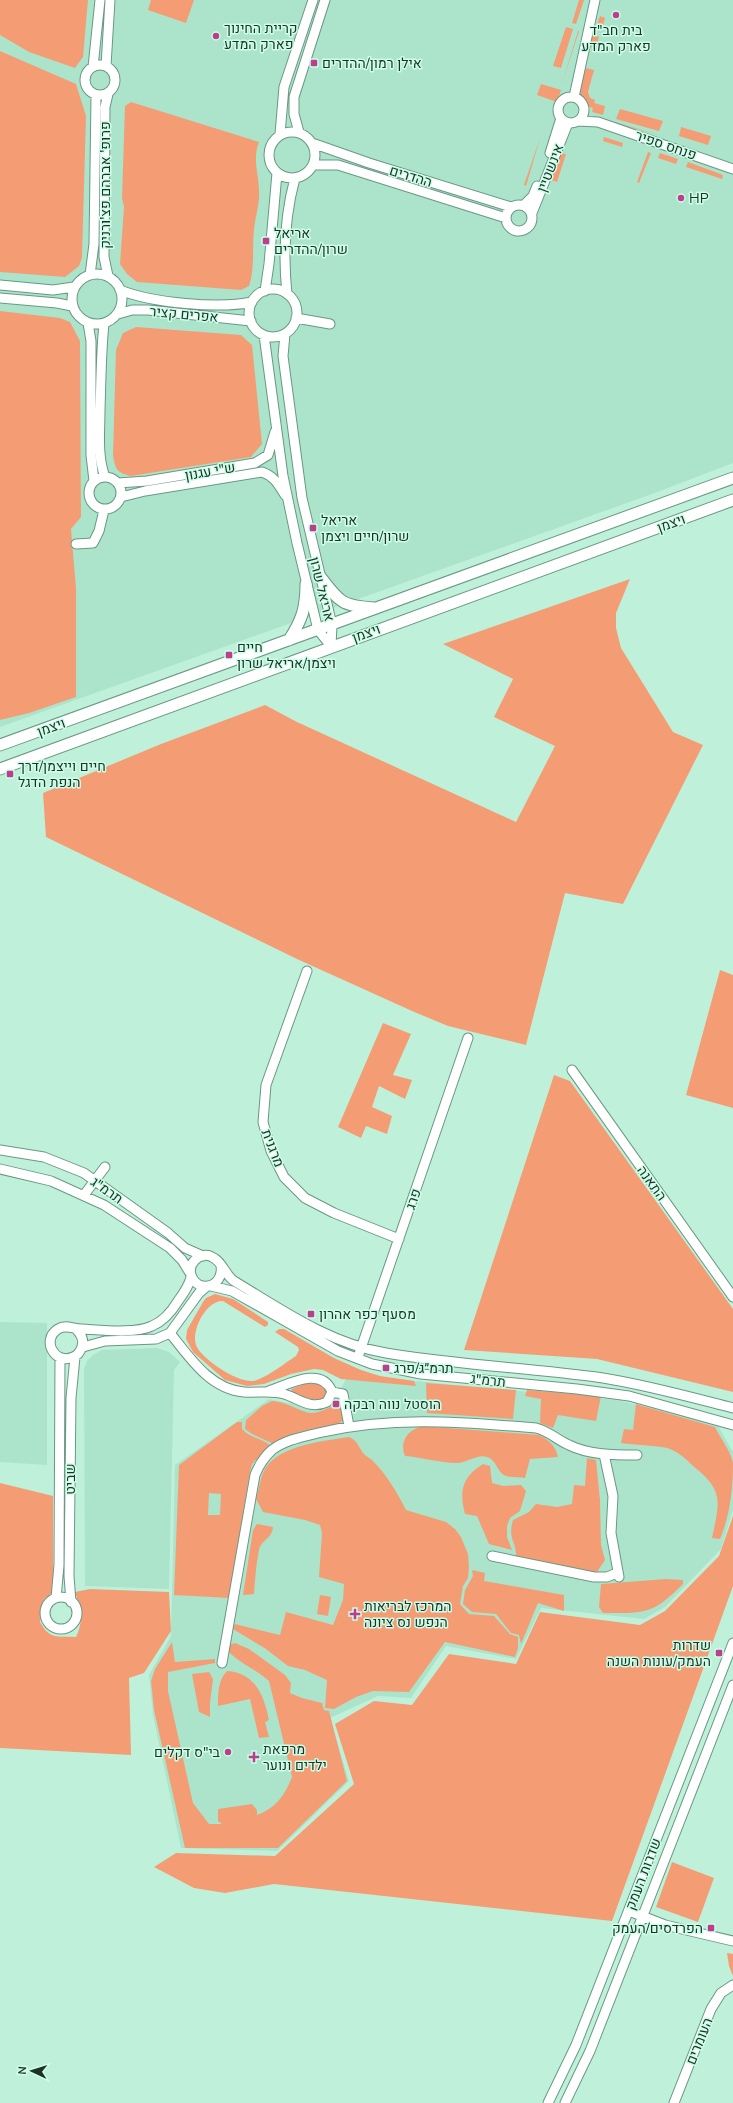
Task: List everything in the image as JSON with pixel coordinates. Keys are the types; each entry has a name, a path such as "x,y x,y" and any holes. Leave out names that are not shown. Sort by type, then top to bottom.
{"main road":[{"name":"ויצמן","path":"1,744 332,625 733,478"},
{"name":"ויצמן","path":"0,770 331,646 733,500"},
{"path":"319,575 335,595 346,604 378,608"},
{"path":"289,640 302,619 306,599 306,584"}],"street":[{"path":"93,67 100,0"},
{"path":"106,66 110,0"},
{"path":"280,134 284,87 313,0"},
{"path":"299,132 294,114 294,97 325,0"},
{"path":"565,121 578,121 584,111 581,102 574,97 595,0"},
{"path":"106,66 113,72 116,81 113,90 108,94 96,95 89,91 85,82 86,73 93,67 106,66"},
{"name":"פרופ' אברהם פצ'ורניק","path":"108,94 105,107 104,244 108,276"},
{"name":"פרופ' אברהם פצ'ורניק","path":"90,275 94,244 96,95"},
{"name":"אינשטיין","path":"532,213 565,121 558,109 561,101 569,97 574,97"},
{"name":"פנחס ספיר","path":"584,111 598,122"},
{"name":"אינשטיין","path":"524,205 533,196 565,121"},
{"name":"פנחס ספיר","path":"578,121 598,122 733,169"},
{"path":"292,131 299,132 309,138 315,150 313,165 308,171 295,178 289,178 277,173 272,168 268,155 272,142 280,134 292,131"},
{"name":"ההדרים","path":"312,143 369,163 511,207"},
{"name":"ההדרים","path":"313,165 338,165 506,218"},
{"path":"265,291 269,264 277,173"},
{"path":"287,294 276,290 265,291 252,302 249,315 251,321 254,327 264,335 278,336 285,334 294,324 296,318 295,305 287,294 285,261 288,219 295,178"},
{"path":"518,204 524,205 532,213 533,219 530,226 521,231 509,227 506,218 507,212 511,207 518,204"},
{"path":"99,274 108,276 118,284 120,290 122,302 118,314 104,324 88,323 78,317 72,306 72,293 74,287 78,282 90,275 99,274"},
{"path":"0,284 52,290 74,287"},
{"name":"אפרים קציר","path":"120,290 134,296 157,300 226,306 252,302"},
{"path":"0,298 57,303 72,306"},
{"name":"אפרים קציר","path":"118,314 132,310 148,310 251,321"},
{"path":"296,318 330,324"},
{"path":"88,323 91,341 90,455 94,481 89,490 90,500 96,508 104,510 116,506 121,497 118,483 105,477 94,481"},
{"path":"104,324 101,349 100,449 105,477"},
{"name":"אריאל שרון","path":"285,334 283,356 292,434 302,498 332,625 331,646"},
{"name":"אריאל שרון","path":"264,335 288,500 306,584 318,630 331,646"},
{"name":"ש\"י עגנון","path":"118,483 147,482 261,461 271,449 276,425"},
{"name":"ש\"י עגנון","path":"121,497 145,491 262,472 269,474 275,479 288,500"},
{"path":"76,544 93,543 99,531 104,510"},
{"name":"מרגנית","path":"307,971 266,1085 263,1122 271,1151 284,1177 306,1198 334,1213 399,1239"},
{"name":"פרג","path":"357,1359 468,1038"},
{"name":"התאנה","path":"572,1070 733,1297"},
{"name":"תרמ\"ג","path":"0,1150 26,1154 56,1162 84,1173 168,1233 179,1243 192,1252 203,1256"},
{"path":"84,1195 96,1182 105,1167"},
{"name":"תרמ\"ג","path":"0,1169 51,1181 104,1205 170,1248 182,1260 191,1275"},
{"path":"203,1256 213,1257 221,1265 221,1275 215,1284 208,1286 198,1293 170,1333 156,1339 106,1341 83,1347 75,1357 70,1359 60,1358 56,1355 50,1345 52,1335 60,1327 66,1326 76,1329 139,1329 152,1327 171,1312 187,1288 191,1275 190,1268 195,1260 203,1256"},
{"name":"תרמ\"ג","path":"221,1265 233,1280 304,1323 324,1334 360,1348 415,1357 602,1378 653,1387 733,1408"},
{"path":"191,1275 199,1285 208,1286"},
{"name":"תרמ\"ג","path":"208,1286 232,1291 321,1342 357,1359 388,1368 421,1374 577,1389 629,1396 733,1425"},
{"path":"76,1329 82,1337 83,1347"},
{"path":"170,1333 191,1359 218,1385 240,1392 269,1391 286,1394 304,1403 315,1405 327,1402 332,1392"},
{"name":"שביט","path":"71,1602 71,1398 75,1357"},
{"name":"שביט","path":"56,1598 59,1565 60,1358"},
{"path":"269,1391 304,1379 312,1378 320,1379 327,1383 332,1392"},
{"path":"332,1392 343,1394 348,1426"},
{"path":"222,1663 253,1484 259,1465 273,1450 283,1444 296,1439 348,1426 424,1420 536,1428 550,1432 558,1440 578,1449 604,1454 637,1455"},
{"path":"492,1556 594,1577 618,1576 611,1533 613,1496 604,1454"},
{"path":"62,1597 71,1602 76,1608 75,1621 66,1629 59,1630 53,1628 45,1619 46,1606 56,1598 62,1597"},
{"name":"שדרות העמק","path":"548,2103 574,2052 732,1648"},
{"name":"שדרות העמק","path":"565,2103 590,2051 733,1685"},
{"path":"629,1911 665,1925 733,1941"},
{"path":"720,1937 733,1936"},
{"name":"העומרים","path":"674,2103 711,2009 721,1993 733,1985"}],"shaded area":[{"path":"0,0 733,0 733,463 652,494 0,727"},
{"path":"0,0 88,0 83,57 75,68 29,52 0,35"},
{"path":"151,0 194,0 186,23 148,10"},
{"path":"579,0 584,0 576,24 572,23"},
{"path":"600,16 605,18 602,29 596,27"},
{"path":"566,27 573,29 561,68 553,66"},
{"path":"578,31 579,31 561,87"},
{"path":"593,35 599,37 595,48 589,46"},
{"path":"0,51 76,84 86,116 82,258 79,266 65,277 0,272"},
{"path":"586,68 594,70 588,92 590,98 595,100 594,103 605,106 603,115 592,112 593,108 583,105 579,93"},
{"path":"541,84 561,90 557,102 537,95"},
{"path":"131,102 259,142 256,161 259,184 259,201 254,230 253,265 249,286 241,290 137,282 127,274 120,264 124,207 122,198 125,106"},
{"path":"620,109 663,121 659,131 616,119"},
{"path":"615,122 663,136 615,123"},
{"path":"681,127 711,136 708,145 679,136"},
{"path":"604,137 623,143 622,147 603,141"},
{"path":"540,138 526,186 524,185"},
{"path":"648,152 651,153 639,183 637,182"},
{"path":"560,153 566,154 557,182 551,180"},
{"path":"660,153 678,159 676,164 658,158"},
{"path":"688,162 723,175 722,179 686,167"},
{"path":"0,311 60,318 70,322 80,341 81,517 71,529 76,589 76,697 29,713 0,720"},
{"path":"136,327 241,335 252,345 262,444 251,457 131,476 118,470 113,455 116,350 123,333"},
{"path":"630,579 616,613 616,628 621,648 673,732 703,745 623,904 565,893 526,1045 448,1026 412,1011 297,959 46,837 43,793 161,744 265,705 297,722 516,822 555,746 494,717 513,679 443,644"},
{"path":"720,970 733,975 733,1108 686,1095"},
{"path":"383,1023 411,1034 393,1075 412,1080 405,1099 379,1086 372,1107 392,1116 387,1134 366,1126 361,1138 338,1127"},
{"path":"554,1075 570,1081 733,1309 733,1392 597,1359 464,1350"},
{"path":"215,1294 233,1299 268,1322 268,1325 265,1327 223,1301 211,1305 201,1317 195,1339 199,1351 212,1363 238,1378 246,1381 258,1380 296,1356 299,1350 298,1347 275,1332 279,1329 284,1329 334,1358 361,1370 380,1376 414,1381 416,1386 341,1379 323,1370 314,1369 291,1374 264,1384 247,1386 225,1380 193,1352 186,1339 187,1330 203,1302 206,1298"},
{"path":"0,1322 47,1323 47,1465 0,1462"},
{"path":"157,1348 169,1352 180,1362 174,1370 169,1589 85,1586 84,1369 87,1361 93,1355 102,1350"},
{"name":"המרכז לבריאות הנפש נס ציונה","path":"349,1374 616,1400 717,1424 733,1452 733,1510 721,1549 665,1607 644,1619 541,1608 516,1659 446,1646 411,1698 378,1696 330,1718 349,1781 277,1851 181,1848 153,1715 149,1675 171,1636 175,1465 269,1399 314,1408 332,1404"},
{"path":"426,1383 516,1390 513,1419 427,1413"},
{"path":"305,1384 320,1385 327,1392 326,1396 322,1399 313,1400 292,1392 291,1389"},
{"path":"527,1390 601,1396 596,1421 558,1415 553,1428 540,1423 541,1399 525,1396"},
{"path":"272,1401 284,1403 302,1411 311,1413 335,1405 339,1406 344,1415 343,1421 332,1426 297,1433 274,1444 252,1434 245,1429 246,1420 262,1406"},
{"path":"636,1404 715,1427 728,1449 733,1463 730,1502 720,1539 712,1538 717,1514 717,1497 710,1482 702,1474 684,1457 671,1449 621,1443 624,1429 633,1430"},
{"path":"237,1422 242,1422 242,1429 245,1432 270,1445 252,1464 229,1598 174,1595 179,1465","holes":["209,1493 221,1494 220,1515 208,1515"]},
{"path":"422,1426 539,1435 552,1444 558,1457 530,1459 525,1478 506,1476 493,1461 484,1456 453,1463 405,1456 403,1446 406,1437 413,1430"},
{"path":"349,1437 357,1443 365,1455 372,1460 387,1478 406,1510 446,1522 455,1529 461,1537 468,1554 469,1567 468,1578 463,1586 460,1604 469,1614 494,1616 510,1634 518,1637 518,1648 515,1657 445,1642 409,1692 373,1691 356,1697 334,1709 325,1708 327,1680 305,1670 288,1666 266,1649 233,1629 235,1624 280,1635 286,1612 333,1625 343,1600 344,1584 319,1577 322,1533 320,1525 305,1520 263,1512 256,1499 265,1469 281,1454 291,1449 315,1443"},
{"path":"587,1458 596,1460 600,1500 601,1545 605,1560 597,1572 516,1558 511,1532 513,1520 529,1512 536,1504 557,1507 572,1504 574,1485 585,1486"},
{"path":"483,1464 490,1466 492,1483 503,1486 521,1485 526,1491 520,1511 510,1518 507,1526 507,1537 512,1550 489,1544 477,1516 465,1514 462,1498 466,1479"},
{"path":"0,1483 53,1496 53,1593 44,1599 40,1622 47,1632 59,1637 76,1637 80,1625 81,1614 75,1592 90,1589 169,1592 171,1631 144,1673 129,1678 131,1755 0,1748"},
{"path":"733,1516 733,1586 612,1921 274,1884 225,1893 194,1888 154,1867 176,1853 275,1856 354,1784 335,1724 374,1701 412,1705 449,1654 516,1664 540,1612 640,1625 665,1611 719,1556"},
{"path":"257,1524 273,1527 271,1534 259,1550 254,1594 243,1595 253,1530"},
{"path":"472,1570 485,1573 484,1581 564,1595 564,1611 538,1603 521,1644 519,1635 511,1633 496,1614 472,1612 463,1604 465,1590 473,1576"},
{"path":"666,1579 683,1580 683,1584 663,1602 648,1610 629,1613 603,1613 599,1607 601,1584"},
{"path":"320,1595 331,1597 328,1616 317,1614"},
{"path":"172,1642 175,1662 215,1659 215,1663 168,1672 168,1691 193,1803 209,1824 222,1824 218,1821 218,1809 252,1804 257,1810 257,1815 270,1809 283,1795 292,1777 269,1681 229,1652 229,1645 235,1643 249,1649 285,1675 291,1683 290,1693 322,1703 324,1710 329,1711 347,1781 278,1848 185,1848 154,1710 151,1681 155,1669"},
{"path":"227,1671 245,1676 257,1687 267,1711 269,1720 265,1722 269,1737 259,1738 250,1699 218,1706 218,1692 220,1683"},
{"path":"209,1672 213,1679 210,1717 199,1712 192,1674"},
{"path":"672,1862 714,1878 698,1922 656,1907"},
{"path":"727,1953 733,1954 733,1976 729,1966"}],"place":[{"name":"בית חב\"ד פארק המדע","path":"616,15"},
{"name":"קריית החינוך פארק המדע","path":"216,36"},
{"name":"אילן רמון/ההדרים","path":"314,63"},
{"name":"HP","path":"681,198"},
{"name":"אריאל שרון/ההדרים","path":"266,241"},
{"name":"אריאל שרון/חיים ויצמן","path":"313,528"},
{"name":"חיים ויצמן/אריאל שרון","path":"229,655"},
{"name":"חיים וייצמן/דרך הנפת הדגל","path":"10,774"},
{"name":"מסעף כפר אהרון","path":"311,1314"},
{"name":"תרמ״ג/פרג","path":"386,1368"},
{"name":"הוסטל נווה רבקה","path":"336,1404"},
{"name":"המרכז לבריאות הנפש נס ציונה","path":"355,1614"},
{"name":"שדרות העמק/עונות השנה","path":"719,1653"},
{"name":"בי\"ס דקלים","path":"228,1752"},
{"name":"מרפאת ילדים ונוער","path":"254,1757"},
{"name":"הפרדסים/העמק","path":"711,1928"}]}
